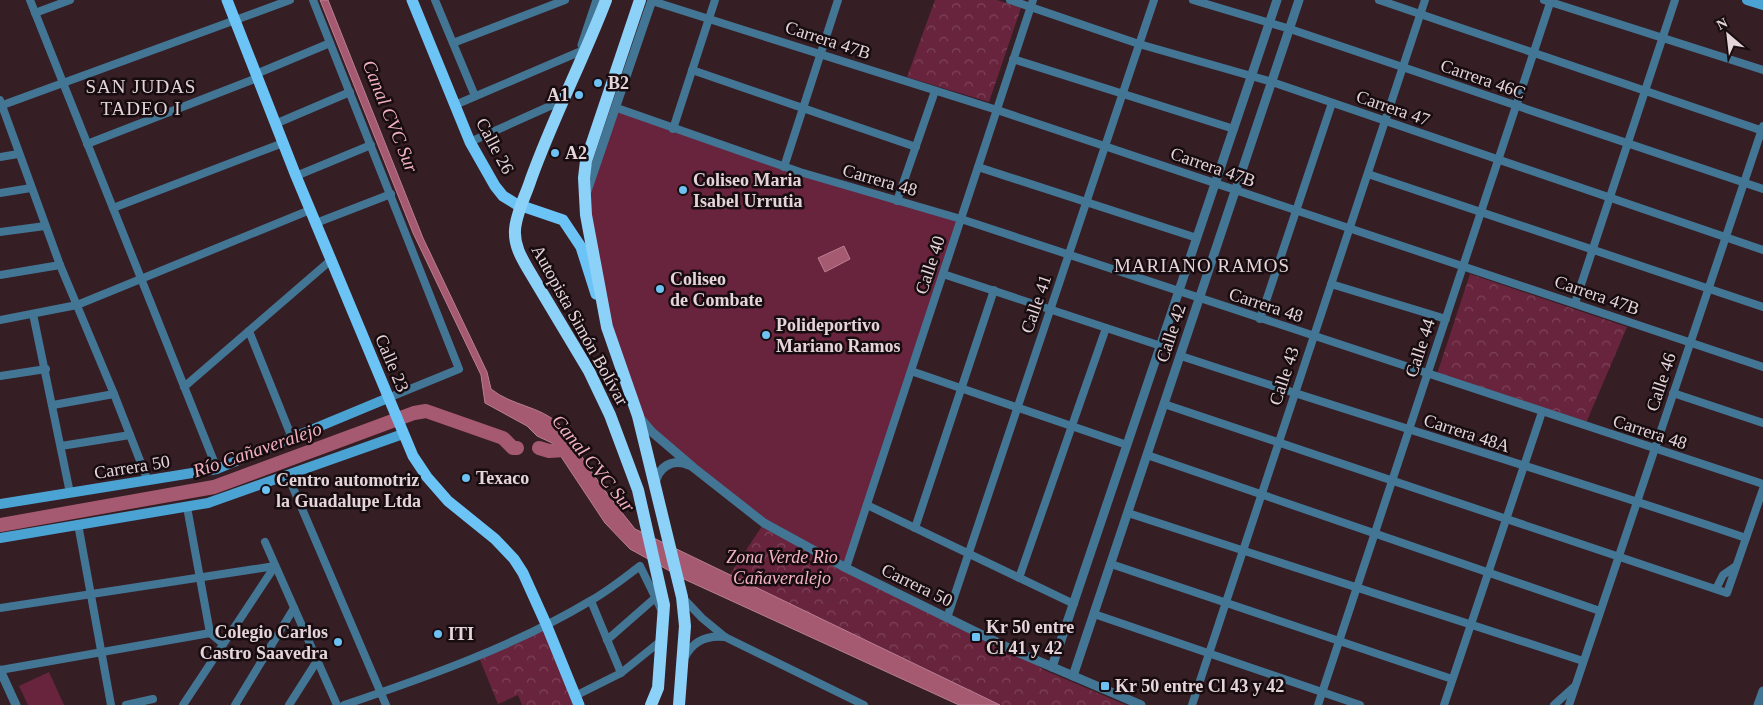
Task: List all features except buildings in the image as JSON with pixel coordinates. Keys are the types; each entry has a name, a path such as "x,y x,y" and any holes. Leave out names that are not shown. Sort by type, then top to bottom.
{"highway":[{"name":"Autopista Simón Bolívar","path":"606,0 585,54 544,145 516,222 515,237 520,254 589,371 610,415 638,490 660,582 665,615 658,688 651,705"},
{"name":"Autopista Simón Bolívar","path":"640,0 586,160 584,178 586,215 607,327 638,416 681,591 685,626 684,659 679,705"}],"main road":[{"name":"Calle 23","path":"227,0 296,176 402,431 420,467 437,489 514,558 546,624 577,701"},
{"name":"Calle 26","path":"412,0 470,142 499,191 503,196 522,206 563,220 576,239 607,327"},
{"path":"1747,0 1763,5"},
{"path":"516,222 538,210"},
{"name":"Carrera 50","path":"0,504 148,482 217,469 292,438 389,402"},
{"path":"0,538 208,503 288,476 402,431"}],"street":[{"path":"30,0 217,469"},
{"path":"35,13 70,0"},
{"path":"148,482 114,394 60,265 1,104 290,0"},
{"path":"313,0 391,194 316,223"},
{"name":"Calle 26","path":"435,0 475,96"},
{"path":"453,43 565,0"},
{"path":"544,145 559,102 580,52 597,0"},
{"path":"586,199 652,0"},
{"name":"Carrera 47B","path":"652,0 997,110 1350,227 1763,368"},
{"path":"673,129 715,0"},
{"path":"784,167 838,0"},
{"name":"Carrera 47","path":"1010,0 1032,3 1139,44 1272,82 1763,250"},
{"name":"Calle 41","path":"947,618 1154,0"},
{"name":"Carrera 46C","path":"1193,0 1290,29 1763,189"},
{"name":"Calle 42","path":"1052,668 1277,0"},
{"name":"Calle 42","path":"1073,676 1300,0"},
{"path":"1379,0 1762,129"},
{"name":"Calle 43","path":"1192,705 1425,0"},
{"path":"1575,304 1675,0"},
{"path":"1549,1 1763,70"},
{"name":"Calle 44","path":"1318,705 1534,52 1549,1"},
{"name":"Calle 40","path":"846,568 1032,3"},
{"path":"87,144 257,76 330,43"},
{"path":"455,105 580,52"},
{"path":"1013,59 1234,129"},
{"path":"692,70 916,147"},
{"path":"896,201 935,91"},
{"path":"275,124 350,92"},
{"path":"470,142 559,102"},
{"path":"1260,319 1332,103"},
{"name":"Carrera 48","path":"617,108 784,167 961,219 1763,484"},
{"name":"Calle 46","path":"1569,705 1762,129"},
{"path":"113,208 283,143"},
{"path":"296,176 372,145"},
{"path":"0,157 18,154"},
{"path":"978,167 1197,238"},
{"path":"1368,174 1763,307"},
{"path":"0,193 31,188"},
{"name":"Carrera 50","path":"389,402 459,368 391,194"},
{"path":"0,320 76,305 310,210"},
{"path":"0,232 45,226"},
{"path":"184,387 331,260"},
{"path":"0,275 60,265"},
{"path":"943,274 1161,346"},
{"path":"1331,284 1446,319"},
{"path":"915,528 994,290"},
{"path":"33,314 46,369 70,493"},
{"path":"1019,578 1106,328"},
{"path":"249,331 292,438"},
{"name":"Carrera 48A","path":"1180,356 1523,467 1637,501 1746,538"},
{"path":"0,376 46,369"},
{"path":"911,371 1127,445"},
{"path":"1673,393 1763,423"},
{"path":"53,405 114,394"},
{"path":"1164,404 1727,593 1763,490"},
{"path":"1444,705 1542,412"},
{"name":"Carrera 50","path":"638,416 652,432 694,468 764,523 846,568 947,618 1052,668 1141,705"},
{"path":"61,446 130,436"},
{"path":"1147,455 1600,611"},
{"name":"Carrera 50","path":"655,485 660,471 672,463 679,462 694,468"},
{"path":"288,476 386,705"},
{"path":"867,505 1074,604"},
{"path":"187,507 210,634 222,643"},
{"path":"1128,513 1583,661"},
{"path":"78,524 111,705"},
{"path":"265,542 337,705"},
{"path":"1111,564 1452,679"},
{"path":"0,608 275,566"},
{"path":"183,705 222,643 275,566"},
{"path":"344,705 478,655 546,624 591,601 640,566 665,615"},
{"path":"1716,589 1723,575 1736,566"},
{"path":"681,591 702,618 724,637 850,702 864,705"},
{"path":"607,640 655,598"},
{"path":"591,601 621,673"},
{"path":"235,705 294,608"},
{"path":"1094,614 1360,705"},
{"path":"16,705 0,670 210,634"},
{"path":"684,659 688,651 700,640 708,637 724,637"},
{"path":"577,701 621,673 657,644 662,644"},
{"path":"289,705 317,661"},
{"path":"1554,705 1575,686"},
{"path":"646,705 658,688"},
{"path":"1758,705 1763,691"},
{"path":"126,705 153,699"}],"green space":[{"path":"935,0 997,0 1021,8 989,102 907,77"},
{"name":"Polideportivo Mariano Ramos","path":"617,108 673,129 961,219 846,568 764,523 646,426 613,342 585,199"},
{"path":"1470,274 1627,327 1586,423 1437,374"},
{"name":"Zona Verde Rio Cañaveralejo","path":"764,523 1017,652 1044,670 1126,705 1000,705 729,576"},
{"path":"546,624 579,705 522,705 518,695 498,704 478,655"},
{"path":"49,672 64,705 28,705 19,686"}],"shaded area":[{"path":"320,0 328,0 423,238 487,372 491,389 499,395 543,413 559,424 602,486 635,529 1000,705 959,705 686,580 630,549 605,523 552,443 537,436 527,426 485,403 481,375 413,233"},
{"path":"844,246 850,259 825,272 818,258"}],"waterway":[{"name":"Río Cañaveralejo","path":"0,525 214,487 414,413 426,411 503,438 513,448 517,448"},
{"name":"Río Cañaveralejo","path":"539,448 549,451 565,450"}],"place":[{"name":"B2","path":"598,83"},
{"name":"A1","path":"579,95"},
{"name":"A2","path":"555,153"},
{"name":"Coliseo Maria Isabel Urrutia","path":"683,190"},
{"name":"Coliseo de Combate","path":"660,289"},
{"name":"Polideportivo Mariano Ramos","path":"766,335"},
{"name":"Texaco","path":"466,478"},
{"name":"Centro automotriz la Guadalupe Ltda","path":"266,490"},
{"name":"ITI","path":"438,634"},
{"name":"Kr 50 entre Cl 41 y 42","path":"976,637"},
{"name":"Colegio Carlos Castro Saavedra","path":"338,642"},
{"name":"Kr 50 entre Cl 43 y 42","path":"1105,686"}],"district":[{"name":"SAN JUDAS TADEO I","path":"141,97"},
{"name":"MARIANO RAMOS","path":"1202,265"}],"water label":[{"name":"Canal CVC Sur","path":"391,116"},
{"name":"Canal CVC Sur","path":"594,463"}]}
